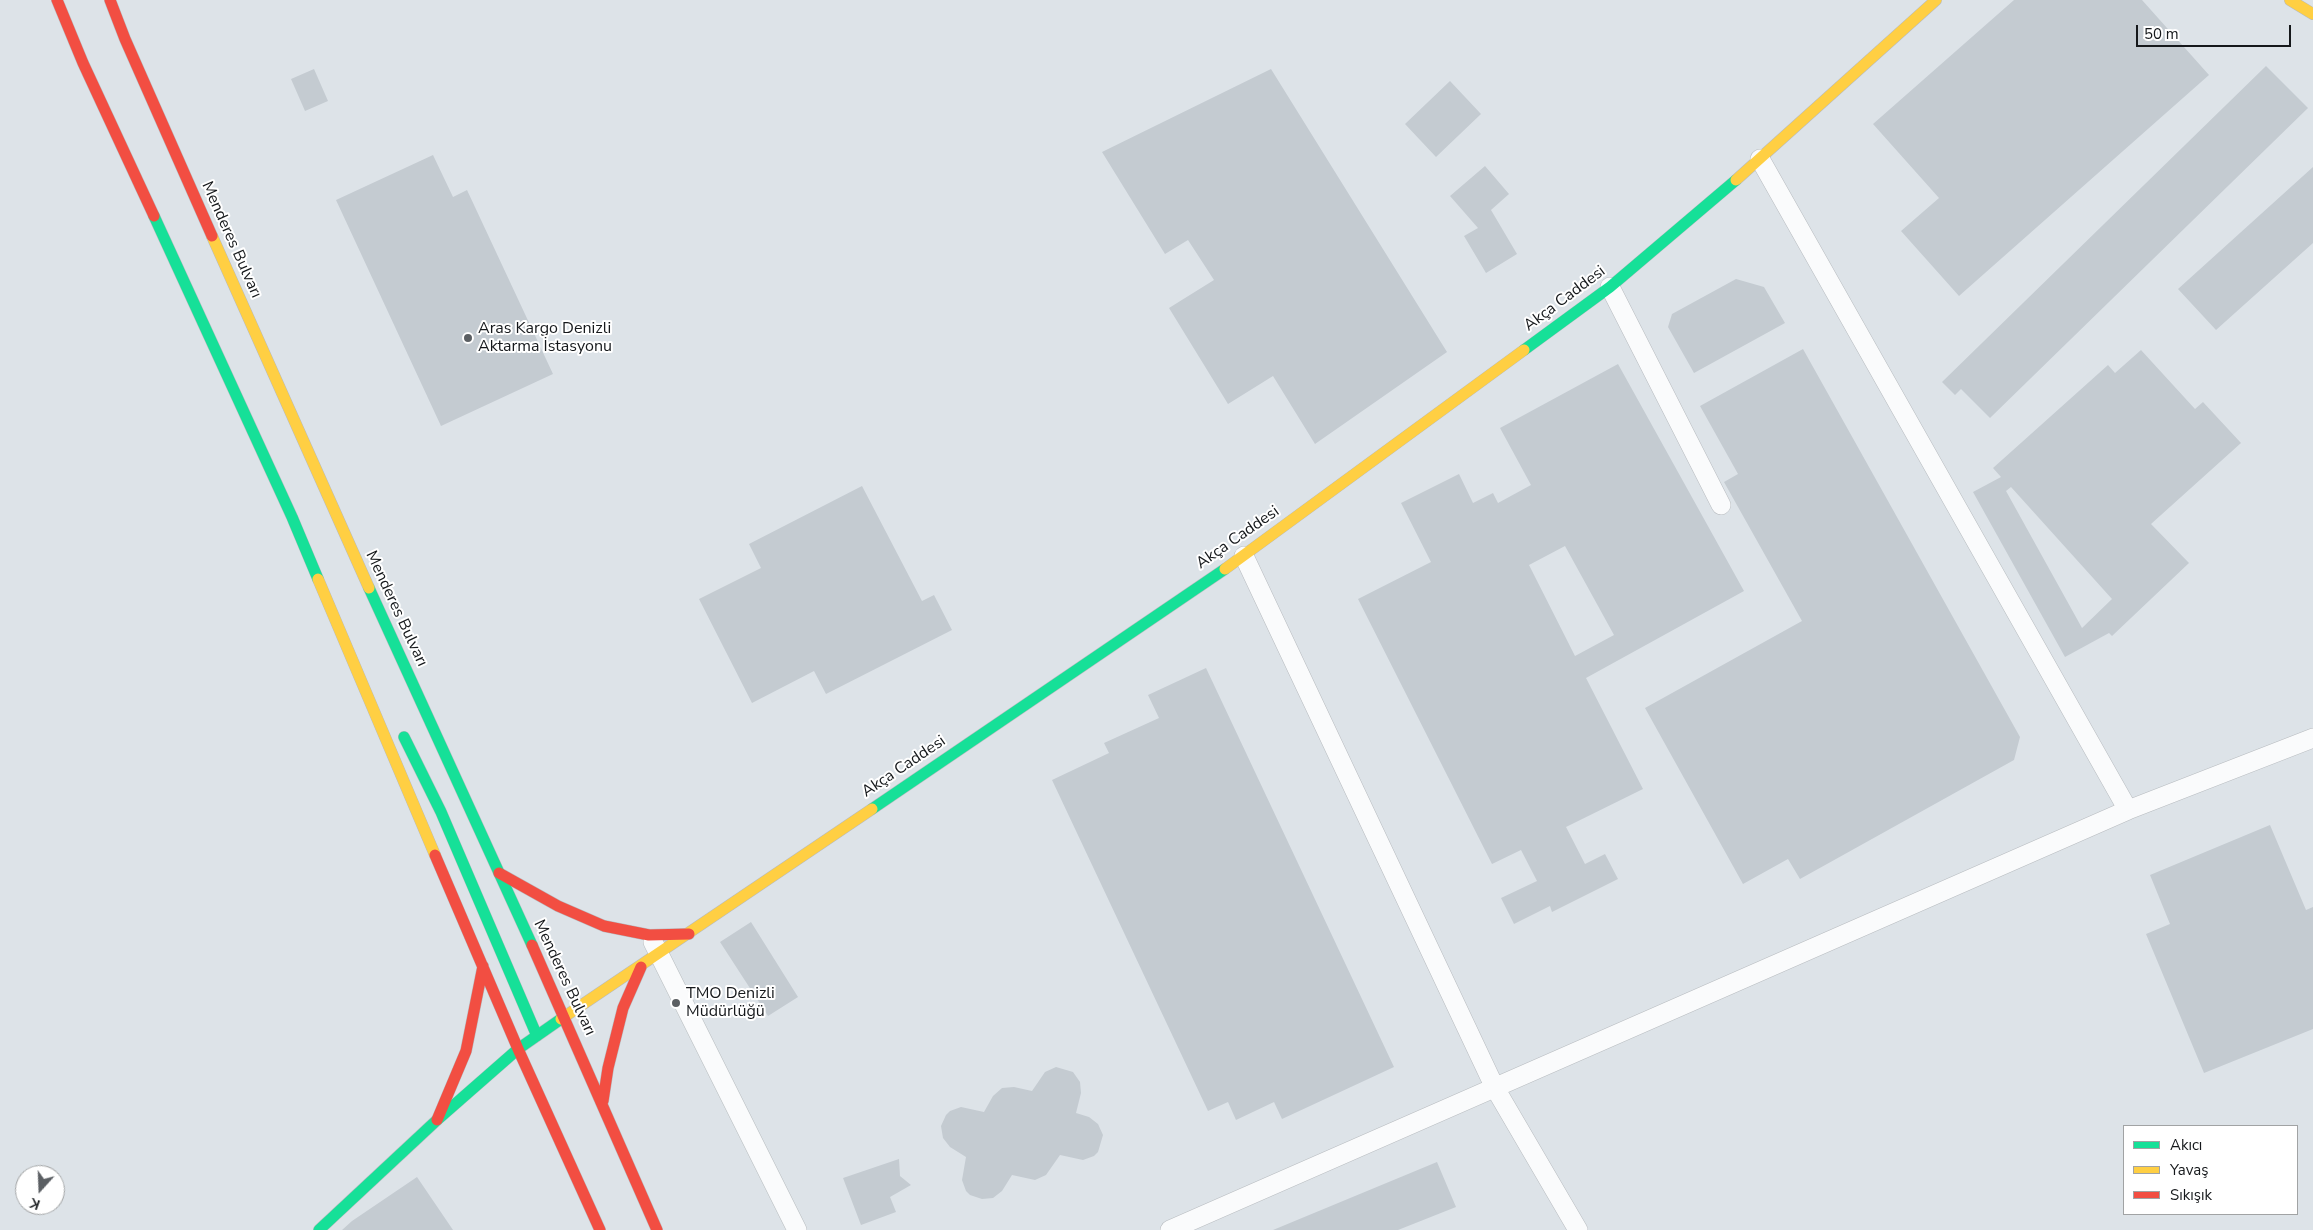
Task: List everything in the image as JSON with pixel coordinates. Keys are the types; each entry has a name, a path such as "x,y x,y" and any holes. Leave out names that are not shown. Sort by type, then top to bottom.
{"main road":[{"path":"57,0 82,62 292,517 518,1049 600,1230"},
{"name":"Menderes Bulvarı","path":"110,0 133,57 326,496 566,1018 657,1230"},
{"name":"Akça Caddesi","path":"319,1230 437,1120 518,1049 537,1036 553,1032 566,1018 660,953 1244,556 1610,287 1760,159 1936,0"},
{"path":"2290,0 2313,14"},
{"path":"292,517 362,651"},
{"path":"397,722 441,812 537,1036"},
{"path":"498,873 558,906 604,926 649,935 689,934"},
{"path":"437,1120 466,1051 483,966"},
{"path":"603,1101 608,1068 619,1023 641,967"}],"street":[{"path":"1760,159 2128,810"},
{"path":"1610,287 1721,505"},
{"path":"1244,556 1495,1088 1578,1230"},
{"path":"1170,1230 2128,810 2313,738"},
{"path":"649,935 660,953 797,1230"}],"building":[{"path":"2014,0 2142,0 2209,75 1959,296 1901,231 1939,198 1873,124"},
{"path":"2266,66 2308,108 1990,418 1961,389 1955,395 1942,382"},
{"path":"314,69 328,101 305,111 291,79"},
{"path":"1271,69 1447,352 1315,444 1273,376 1228,404 1169,308 1214,280 1188,240 1165,254 1102,152"},
{"path":"1450,81 1481,114 1436,157 1405,124"},
{"path":"433,155 453,197 467,190 553,374 441,426 336,200"},
{"path":"1485,166 1509,194 1491,210 1517,254 1486,273 1464,236 1478,228 1450,196"},
{"path":"2313,167 2313,243 2216,330 2178,289"},
{"path":"1736,279 1764,287 1785,323 1694,373 1668,327 1672,314"},
{"path":"1803,349 2020,737 2014,760 1800,879 1788,859 1743,884 1645,708 1802,621 1724,482 1738,474 1700,406"},
{"path":"2141,350 2195,409 2203,402 2241,443 2151,524 2189,563 2112,636 2109,633 2065,657 1973,492 2001,477 1993,468 2108,365 2115,373","holes":["2011,487 2112,599 2082,628 2006,491"]},
{"path":"1618,364 1744,591 1586,678 1643,789 1566,827 1585,864 1605,854 1618,879 1552,912 1550,906 1514,924 1501,898 1537,881 1521,850 1492,864 1358,599 1431,562 1401,503 1459,474 1473,503 1493,493 1498,503 1531,485 1500,428","holes":["1565,546 1614,635 1575,656 1529,565"]},
{"path":"862,486 922,601 934,595 952,630 826,694 814,671 752,703 699,599 761,568 749,544"},
{"path":"1206,668 1394,1067 1282,1119 1274,1102 1236,1120 1228,1102 1208,1111 1052,780 1109,753 1104,743 1159,718 1148,695"},
{"path":"2270,825 2306,910 2313,907 2313,1029 2204,1073 2146,934 2170,924 2150,875"},
{"path":"751,922 798,997 768,1016 720,942"},
{"path":"1056,1067 1073,1072 1080,1082 1081,1093 1076,1113 1089,1117 1098,1124 1103,1135 1098,1152 1094,1156 1083,1160 1060,1155 1046,1175 1035,1180 1012,1175 1002,1191 993,1198 982,1199 970,1195 966,1191 962,1180 966,1157 950,1147 943,1138 941,1126 946,1115 950,1111 961,1107 984,1112 993,1096 1002,1088 1014,1087 1032,1091 1045,1072"},
{"path":"899,1159 900,1176 911,1185 890,1197 896,1212 861,1225 843,1178"},
{"path":"1437,1162 1456,1207 1398,1230 1273,1230"},
{"path":"417,1177 453,1230 342,1230 352,1221"}],"traffic: fast":[{"path":"1524,350 1610,287 1736,180"},
{"path":"154,216 292,517 318,579"},
{"path":"872,809 1225,569"},
{"path":"369,588 532,945"},
{"path":"404,737 441,812 537,1036"},
{"path":"319,1230 437,1120 518,1049 561,1019"}],"traffic: slow":[{"path":"1736,180 1936,0"},
{"path":"2290,0 2313,14"},
{"path":"212,236 369,588"},
{"path":"1225,569 1524,350"},
{"path":"318,579 435,855"},
{"path":"561,1019 872,809"}],"traffic: jam":[{"path":"57,0 83,63 154,216"},
{"path":"110,0 125,39 212,236"},
{"path":"435,855 518,1049 600,1230"},
{"path":"499,873 558,906 604,926 649,935 689,934"},
{"path":"532,945 657,1230"},
{"path":"437,1120 466,1051 483,966"},
{"path":"603,1101 608,1068 623,1008 641,967"}],"place":[{"name":"Aras Kargo Denizli Aktarma İstasyonu","path":"468,338"},
{"name":"TMO Denizli Müdürlüğü","path":"676,1003"}]}
